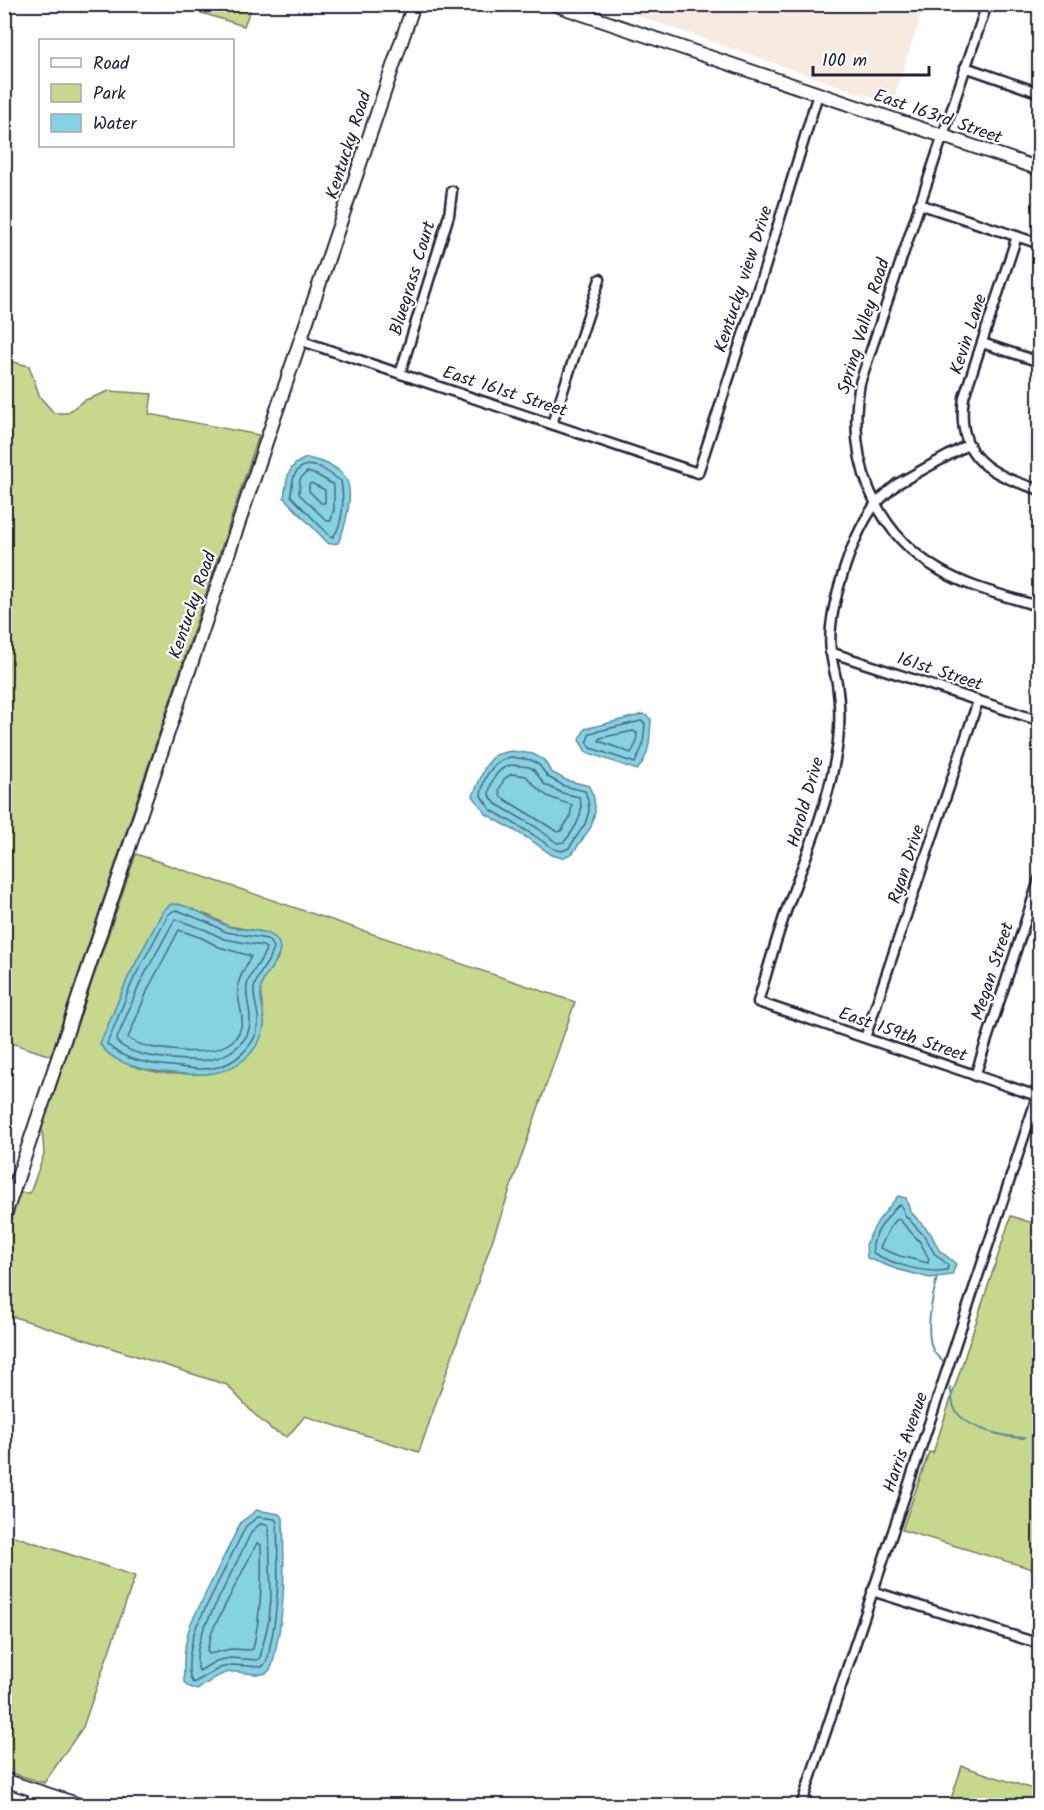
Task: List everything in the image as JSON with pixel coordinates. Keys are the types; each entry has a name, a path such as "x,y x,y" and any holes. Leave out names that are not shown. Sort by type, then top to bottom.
{"street":[{"name":"Kentucky Road","path":"4,1218 414,4"},
{"name":"East 163rd Street","path":"553,4 1040,169"},
{"name":"Spring Valley Road","path":"987,4 860,383 855,421 864,477 886,520 909,548 940,571 956,579 1040,607"},
{"path":"965,67 1040,93"},
{"name":"Kentucky view Drive","path":"698,473 818,94"},
{"name":"Bluegrass Court","path":"400,374 449,215 452,191"},
{"path":"919,204 1040,244"},
{"name":"Kevin Lane","path":"1017,236 964,397 965,432 978,458 995,474 1040,490"},
{"path":"552,424 600,279"},
{"name":"East 161st Street","path":"302,341 698,473"},
{"path":"982,343 1040,362"},
{"path":"876,504 897,484 969,444"},
{"name":"Harold Drive","path":"758,1002 788,905 826,796 834,764 839,703 830,651 833,617 843,572 868,515 876,504"},
{"name":"161st Street","path":"830,651 1040,721"},
{"name":"Ryan Drive","path":"866,1038 978,701"},
{"name":"Megan Street","path":"975,1076 1040,877"},
{"name":"East 159th Street","path":"758,1002 975,1076 1038,1092"},
{"name":"Harris Avenue","path":"801,1806 1038,1092"},
{"path":"872,1591 1040,1644"},
{"path":"4,1780 83,1806"},
{"path":"30,1806 35,1790"}],"shaded area":[{"path":"630,4 924,5 892,104 627,12"}],"green space":[{"path":"176,5 252,5 244,26"},
{"path":"5,360 29,366 40,397 54,413 67,413 83,401 109,391 152,394 149,414 259,435 51,1056 5,1041"},
{"path":"136,854 575,1002 419,1452 305,1416 287,1437 271,1429 227,1385 5,1314 5,1236 19,1193 30,1193 44,1154 42,1127","holes":["178,904 228,926 269,933 278,958 263,980 260,989 264,1028 254,1049 182,1074 162,1073 137,1067 115,1058 100,1044 128,978 163,911"]},
{"path":"1011,1216 1039,1225 1039,1571 902,1530 929,1452 933,1453"},
{"path":"5,1533 135,1576 83,1727 44,1783 5,1771"},
{"path":"962,1766 1039,1791 1039,1805 949,1805"}],"water":[{"path":"307,458 332,466 341,472 347,482 348,509 338,543 329,544 284,498 291,469"},
{"path":"644,714 651,719 650,740 645,759 637,770 586,752 579,740 585,729"},
{"path":"511,751 533,754 544,760 551,772 566,780 589,786 594,798 595,812 591,827 573,853 562,858 552,855 486,814 473,796 485,767 495,755"},
{"path":"171,904 187,907 230,927 269,934 277,940 279,945 280,951 276,961 261,986 264,1025 261,1038 247,1057 215,1073 180,1074 133,1066 110,1055 100,1044 128,978 163,911"},
{"path":"898,1196 906,1198 910,1211 931,1234 939,1250 956,1264 952,1275 930,1278 867,1258 866,1243 878,1221"},
{"path":"257,1510 279,1514 283,1518 283,1599 272,1665 269,1671 262,1674 228,1672 214,1678 197,1690 187,1686 184,1682 185,1652 191,1623 241,1522"}],"waterway":[{"path":"937,1277 929,1333 934,1352 946,1364"},
{"path":"950,1388 954,1407 966,1421 984,1430 1024,1438"}]}
